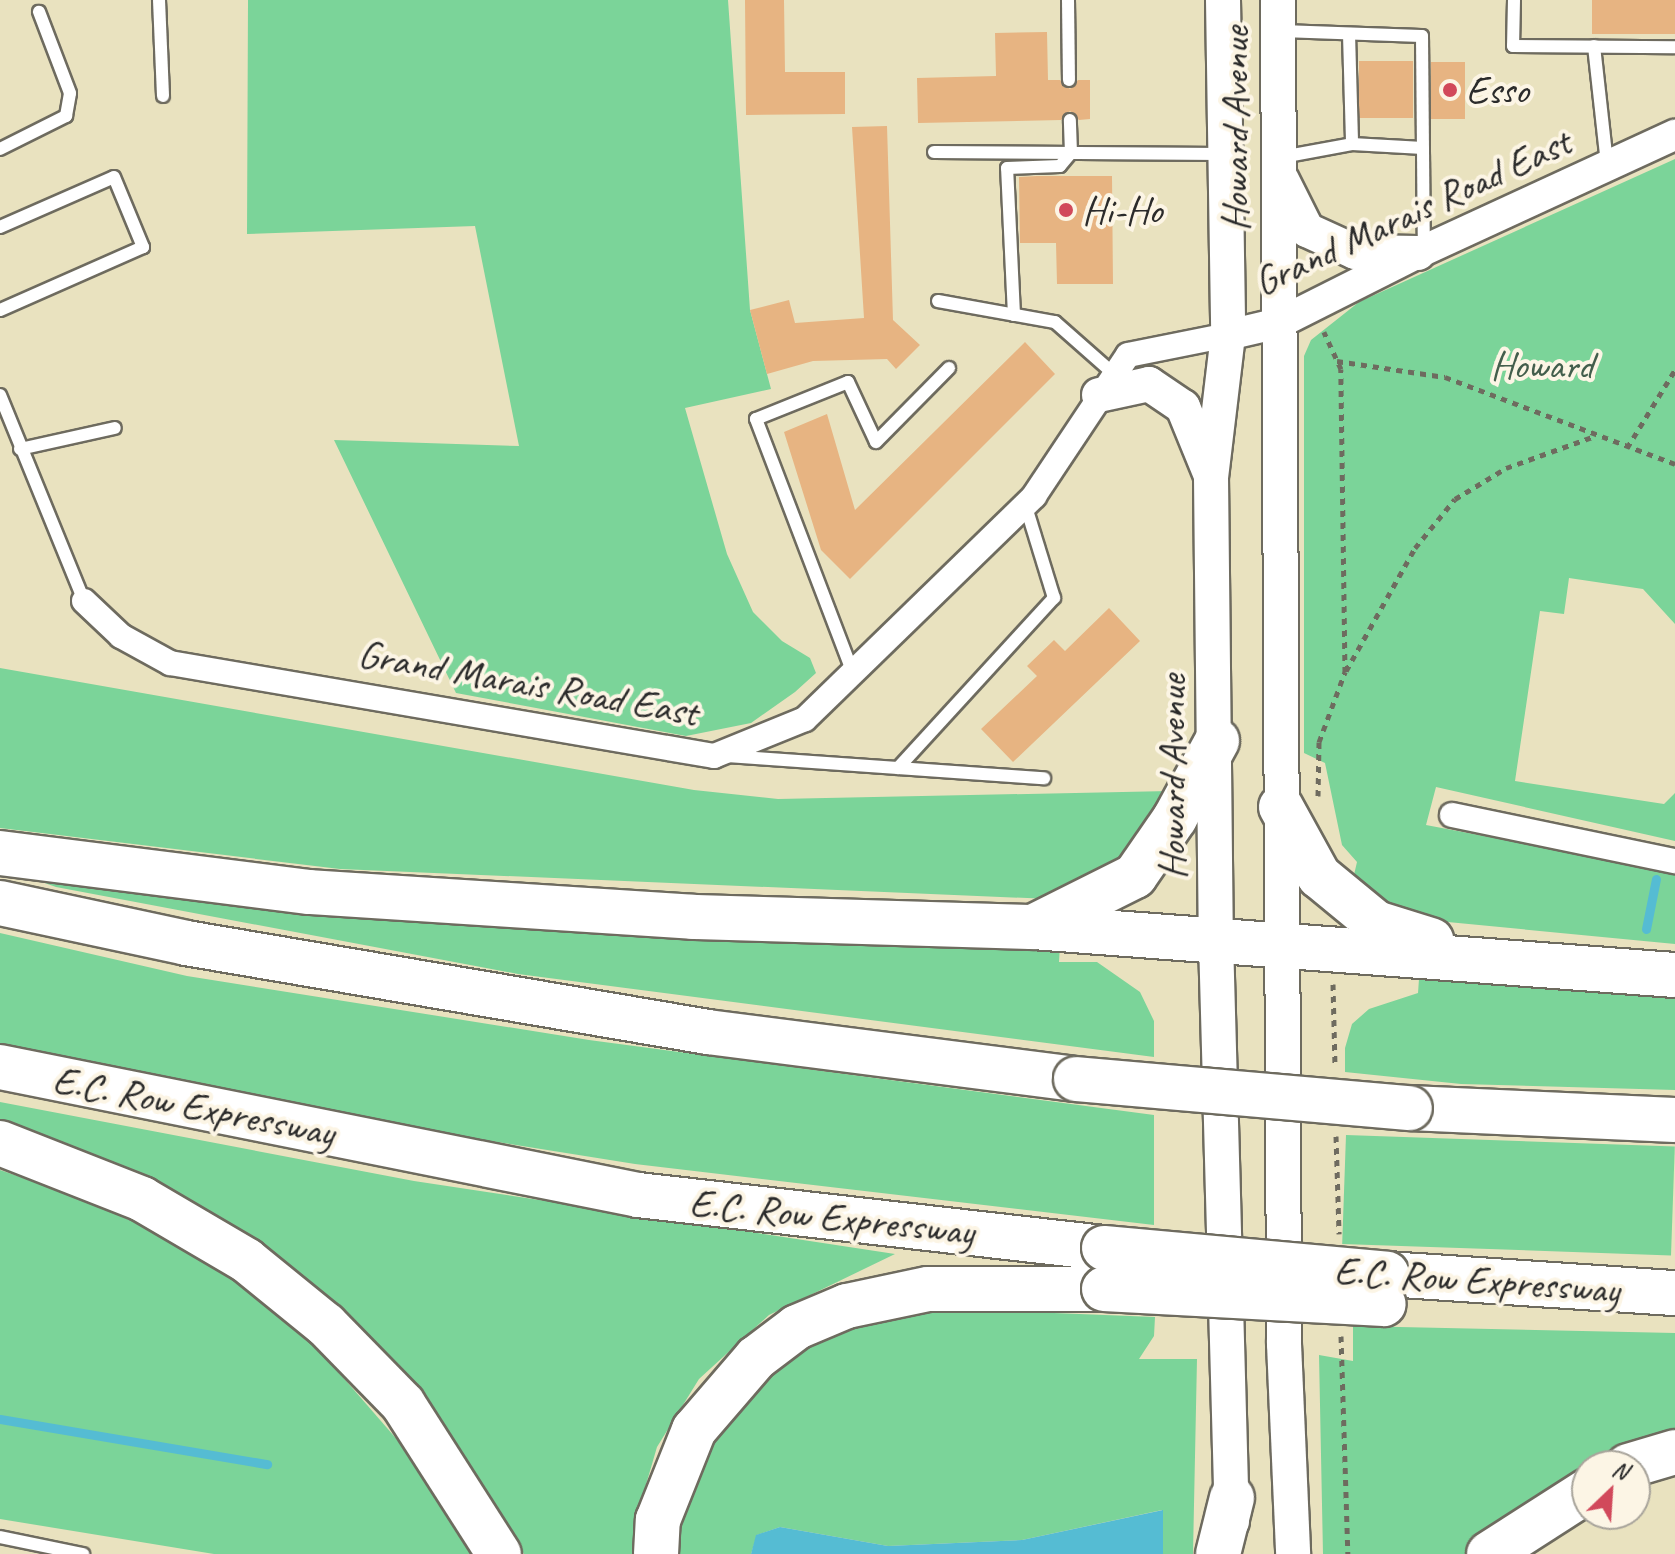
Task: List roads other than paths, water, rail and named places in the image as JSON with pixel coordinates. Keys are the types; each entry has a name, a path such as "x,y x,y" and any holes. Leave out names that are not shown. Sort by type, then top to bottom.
{"highway":[{"path":"1033,927 1135,876 1175,818 1217,741"},
{"path":"1301,808 1319,876 1376,923 1494,959"},
{"path":"0,853 310,892 693,917 1033,927 1282,947 1494,959 1675,975"},
{"path":"0,903 186,943 708,1032 1076,1079 1410,1108 1675,1120"},
{"name":"E.C. Row Expressway","path":"0,1067 638,1195 1104,1268 1386,1289 1675,1293"},
{"path":"0,1143 142,1199 246,1260 326,1325 403,1404 499,1554"},
{"path":"656,1554 658,1520 694,1430 747,1367 797,1327 847,1306 928,1289 1104,1268"},
{"path":"1651,1459 1675,1452"},
{"path":"1218,1554 1232,1498"},
{"path":"1489,1554 1571,1501"}],"main road":[{"name":"Howard Avenue","path":"1223,0 1228,335 1211,477 1217,741 1216,940 1232,1554"},
{"name":"Howard Avenue","path":"1278,16 1279,323 1301,808 1282,947 1284,1344 1293,1554"},
{"path":"1279,165 1307,230 1355,252 1421,251"},
{"path":"1107,385 1149,384 1183,407 1211,477"}],"street":[{"name":"Grand Marais Road East","path":"84,601 121,636 170,663 714,756 805,719 853,673 1025,504 1128,355 1279,323 1421,251 1675,135"},
{"path":"1452,815 1675,861"}],"lane":[{"path":"159,0 163,96"},
{"path":"1068,0 1069,80"},
{"path":"1514,0 1513,46 1675,47"},
{"path":"0,149 66,116 70,93 39,12"},
{"path":"1278,16 1349,34 1422,36 1421,251"},
{"path":"1349,34 1352,144"},
{"path":"1594,46 1608,166"},
{"path":"1014,315 1007,168 1060,166 1071,153 1070,120"},
{"path":"1279,165 1352,144 1423,148"},
{"path":"934,152 1226,155"},
{"path":"0,227 114,177 143,247 0,310"},
{"path":"938,301 1055,322 1107,385"},
{"path":"853,673 756,419 848,382 876,442 949,368"},
{"path":"0,395 84,601"},
{"path":"20,449 115,428"},
{"path":"898,768 1054,598 1025,504"},
{"path":"714,756 1044,778"},
{"path":"0,1537 83,1554"}],"water":[{"path":"1163,1510 1163,1554 751,1554 756,1535 780,1527 888,1546 1022,1540"}],"waterway":[{"path":"1646,929 1656,879"},
{"path":"0,1419 267,1464"}],"place":[{"name":"Esso","path":"1450,90"},
{"name":"Hi-Ho","path":"1066,210"}],"park label":[{"name":"Howard","path":"1542,365"}]}
